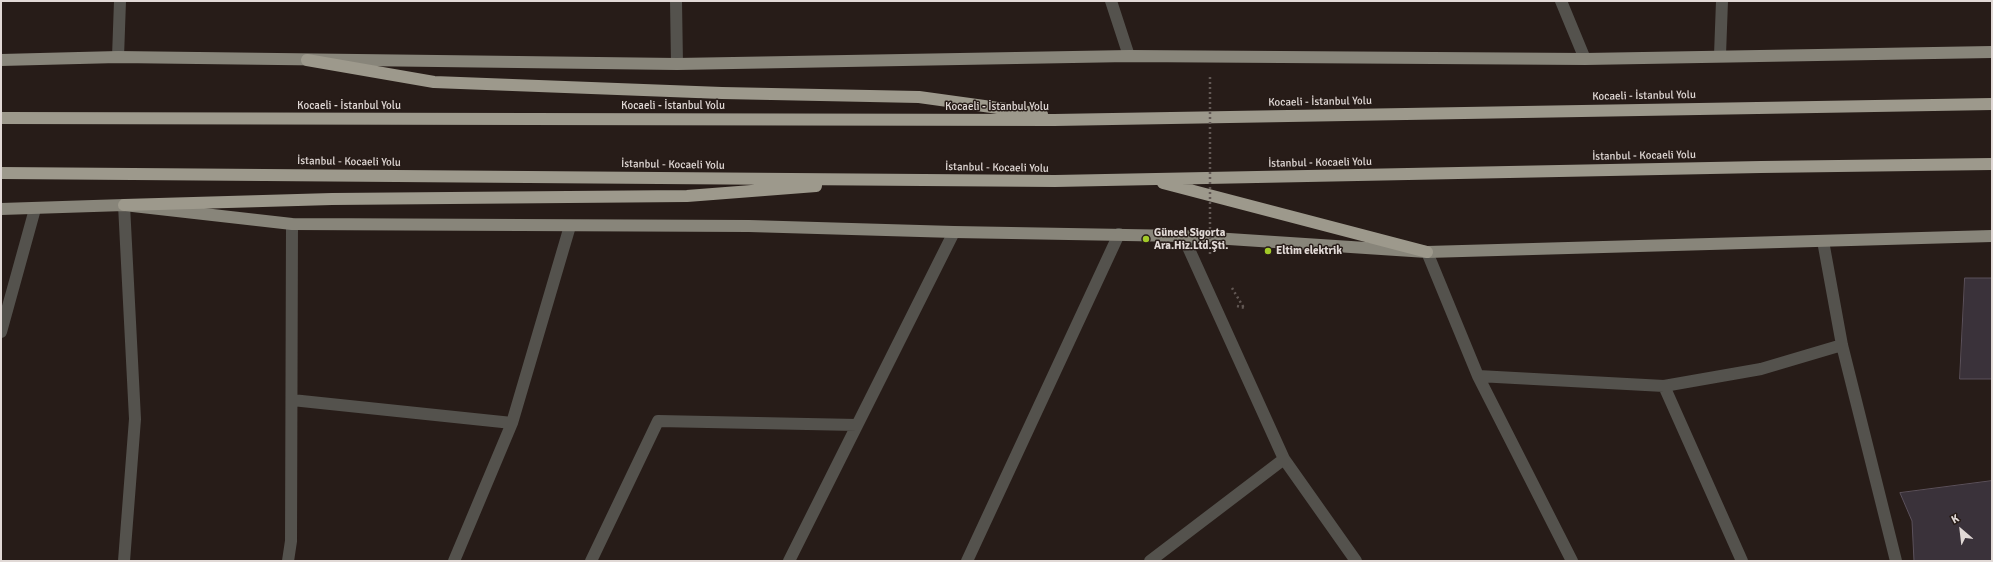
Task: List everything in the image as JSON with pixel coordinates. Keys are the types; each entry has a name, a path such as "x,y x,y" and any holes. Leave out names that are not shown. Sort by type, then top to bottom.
{"highway":[{"path":"307,60 434,82 722,93 919,97 1081,119"},
{"name":"Kocaeli - İstanbul Yolu","path":"1,118 1081,119 1766,106 1992,104"},
{"name":"İstanbul - Kocaeli Yolu","path":"1,173 1055,181 1761,166 1992,164"},
{"path":"1148,179 1428,252"},
{"path":"124,205 332,200 687,196 905,180"}],"main road":[{"path":"1,60 118,57 677,64 1129,56 1585,59 1720,55 1992,52"},
{"path":"1,210 124,205 292,224 749,226 954,232 1119,234 1183,236 1428,252 1992,236"}],"street":[{"path":"118,57 120,1"},
{"path":"676,1 677,64"},
{"path":"1111,1 1129,56"},
{"path":"1561,1 1585,59"},
{"path":"1720,55 1722,1"},
{"path":"124,205 135,419 124,561"},
{"path":"1,332 35,208"},
{"path":"288,561 291,541 292,224"},
{"path":"454,561 512,423 570,226"},
{"path":"789,561 954,232"},
{"path":"967,561 1119,234"},
{"path":"1183,236 1284,459 1356,561"},
{"path":"1823,241 1842,345 1896,561"},
{"path":"1428,252 1478,376 1572,561"},
{"path":"1478,376 1664,386 1761,369 1842,345"},
{"path":"1664,386 1742,561"},
{"path":"292,400 512,423"},
{"path":"591,561 658,420 857,426"},
{"path":"1150,561 1284,459"}],"path":[{"path":"1210,77 1210,256"}],"building":[{"path":"1965,278 1992,278 1992,379 1960,379"},
{"path":"1992,481 1992,561 1914,561 1912,521 1900,493"}],"place":[{"name":"Güncel Sigorta Ara.Hiz.Ltd.Şti.","path":"1146,239"},
{"name":"Eltim elektrik","path":"1268,251"}]}
